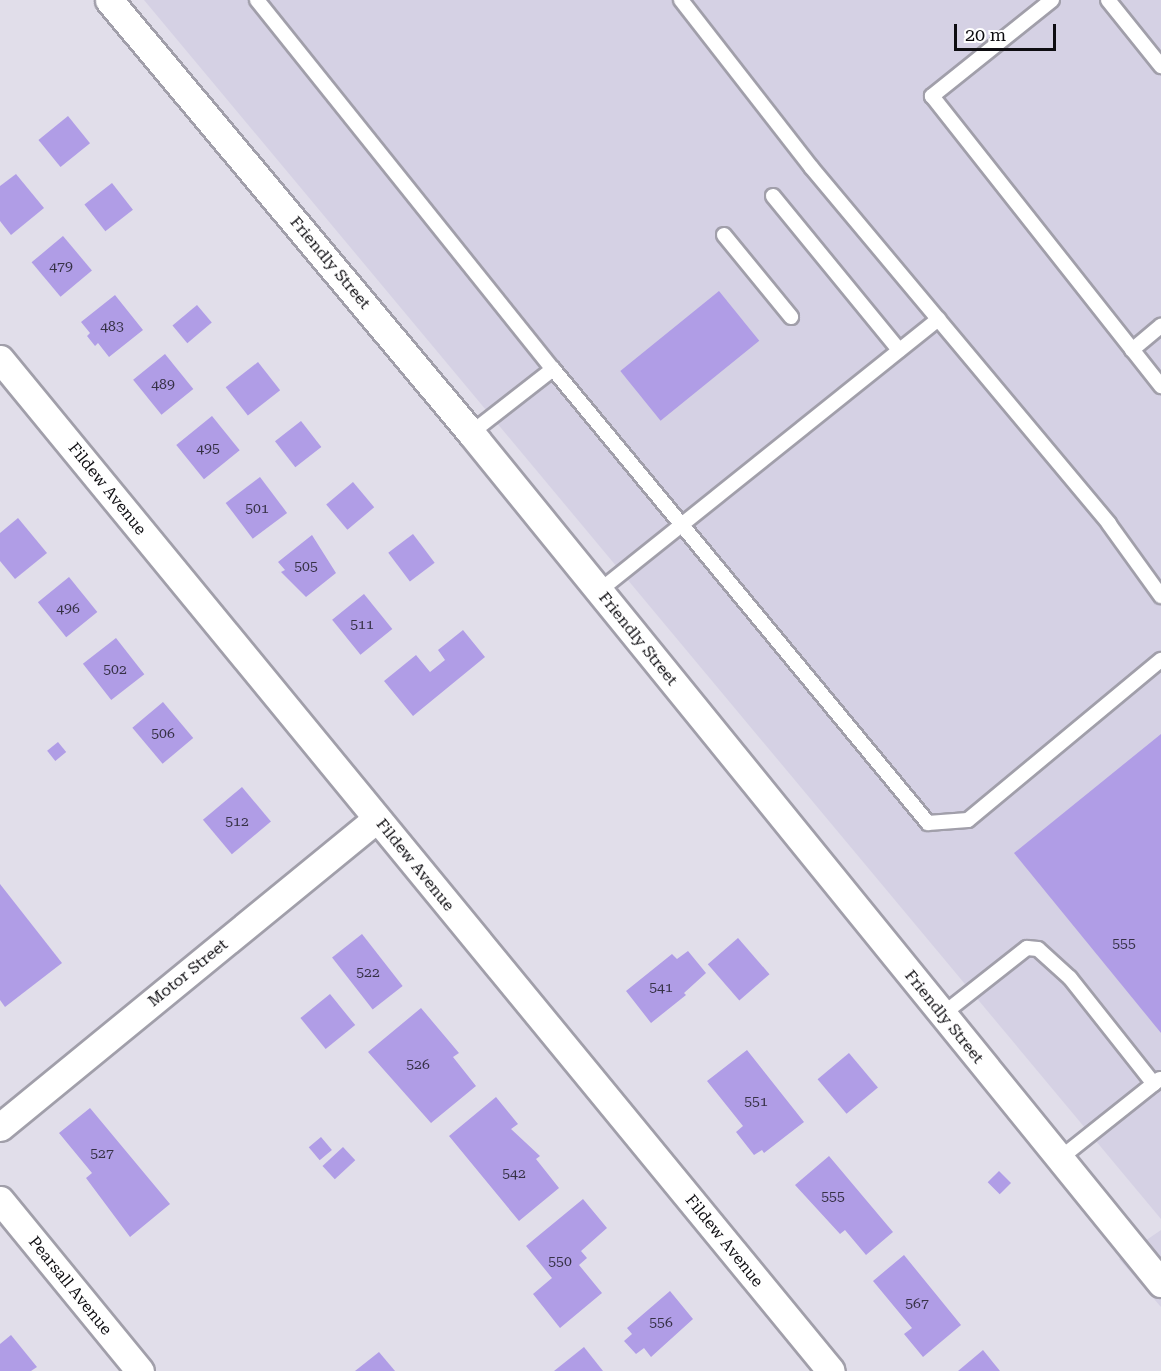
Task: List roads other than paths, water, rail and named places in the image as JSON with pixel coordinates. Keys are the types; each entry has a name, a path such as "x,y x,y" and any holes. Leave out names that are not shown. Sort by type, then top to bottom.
{"street":[{"name":"Friendly Street","path":"110,0 471,433 943,1014 1058,1160 1161,1283"},
{"name":"Fildew Avenue","path":"0,359 831,1371"},
{"name":"Motor Street","path":"0,1127 377,818"},
{"name":"Pearsall Avenue","path":"0,1200 140,1371"}],"lane":[{"path":"257,0 552,369 928,823 968,820 1161,660"},
{"path":"681,0 811,167 1108,524 1161,596"},
{"path":"1052,0 932,96 1161,386"},
{"path":"1108,0 1161,66"},
{"path":"773,196 899,350"},
{"path":"724,235 790,317"},
{"path":"599,591 680,522 938,319"},
{"path":"1132,350 1161,326"},
{"path":"471,433 552,369"},
{"path":"943,1014 1027,948 1038,949 1070,978 1157,1081 1058,1160"}]}
